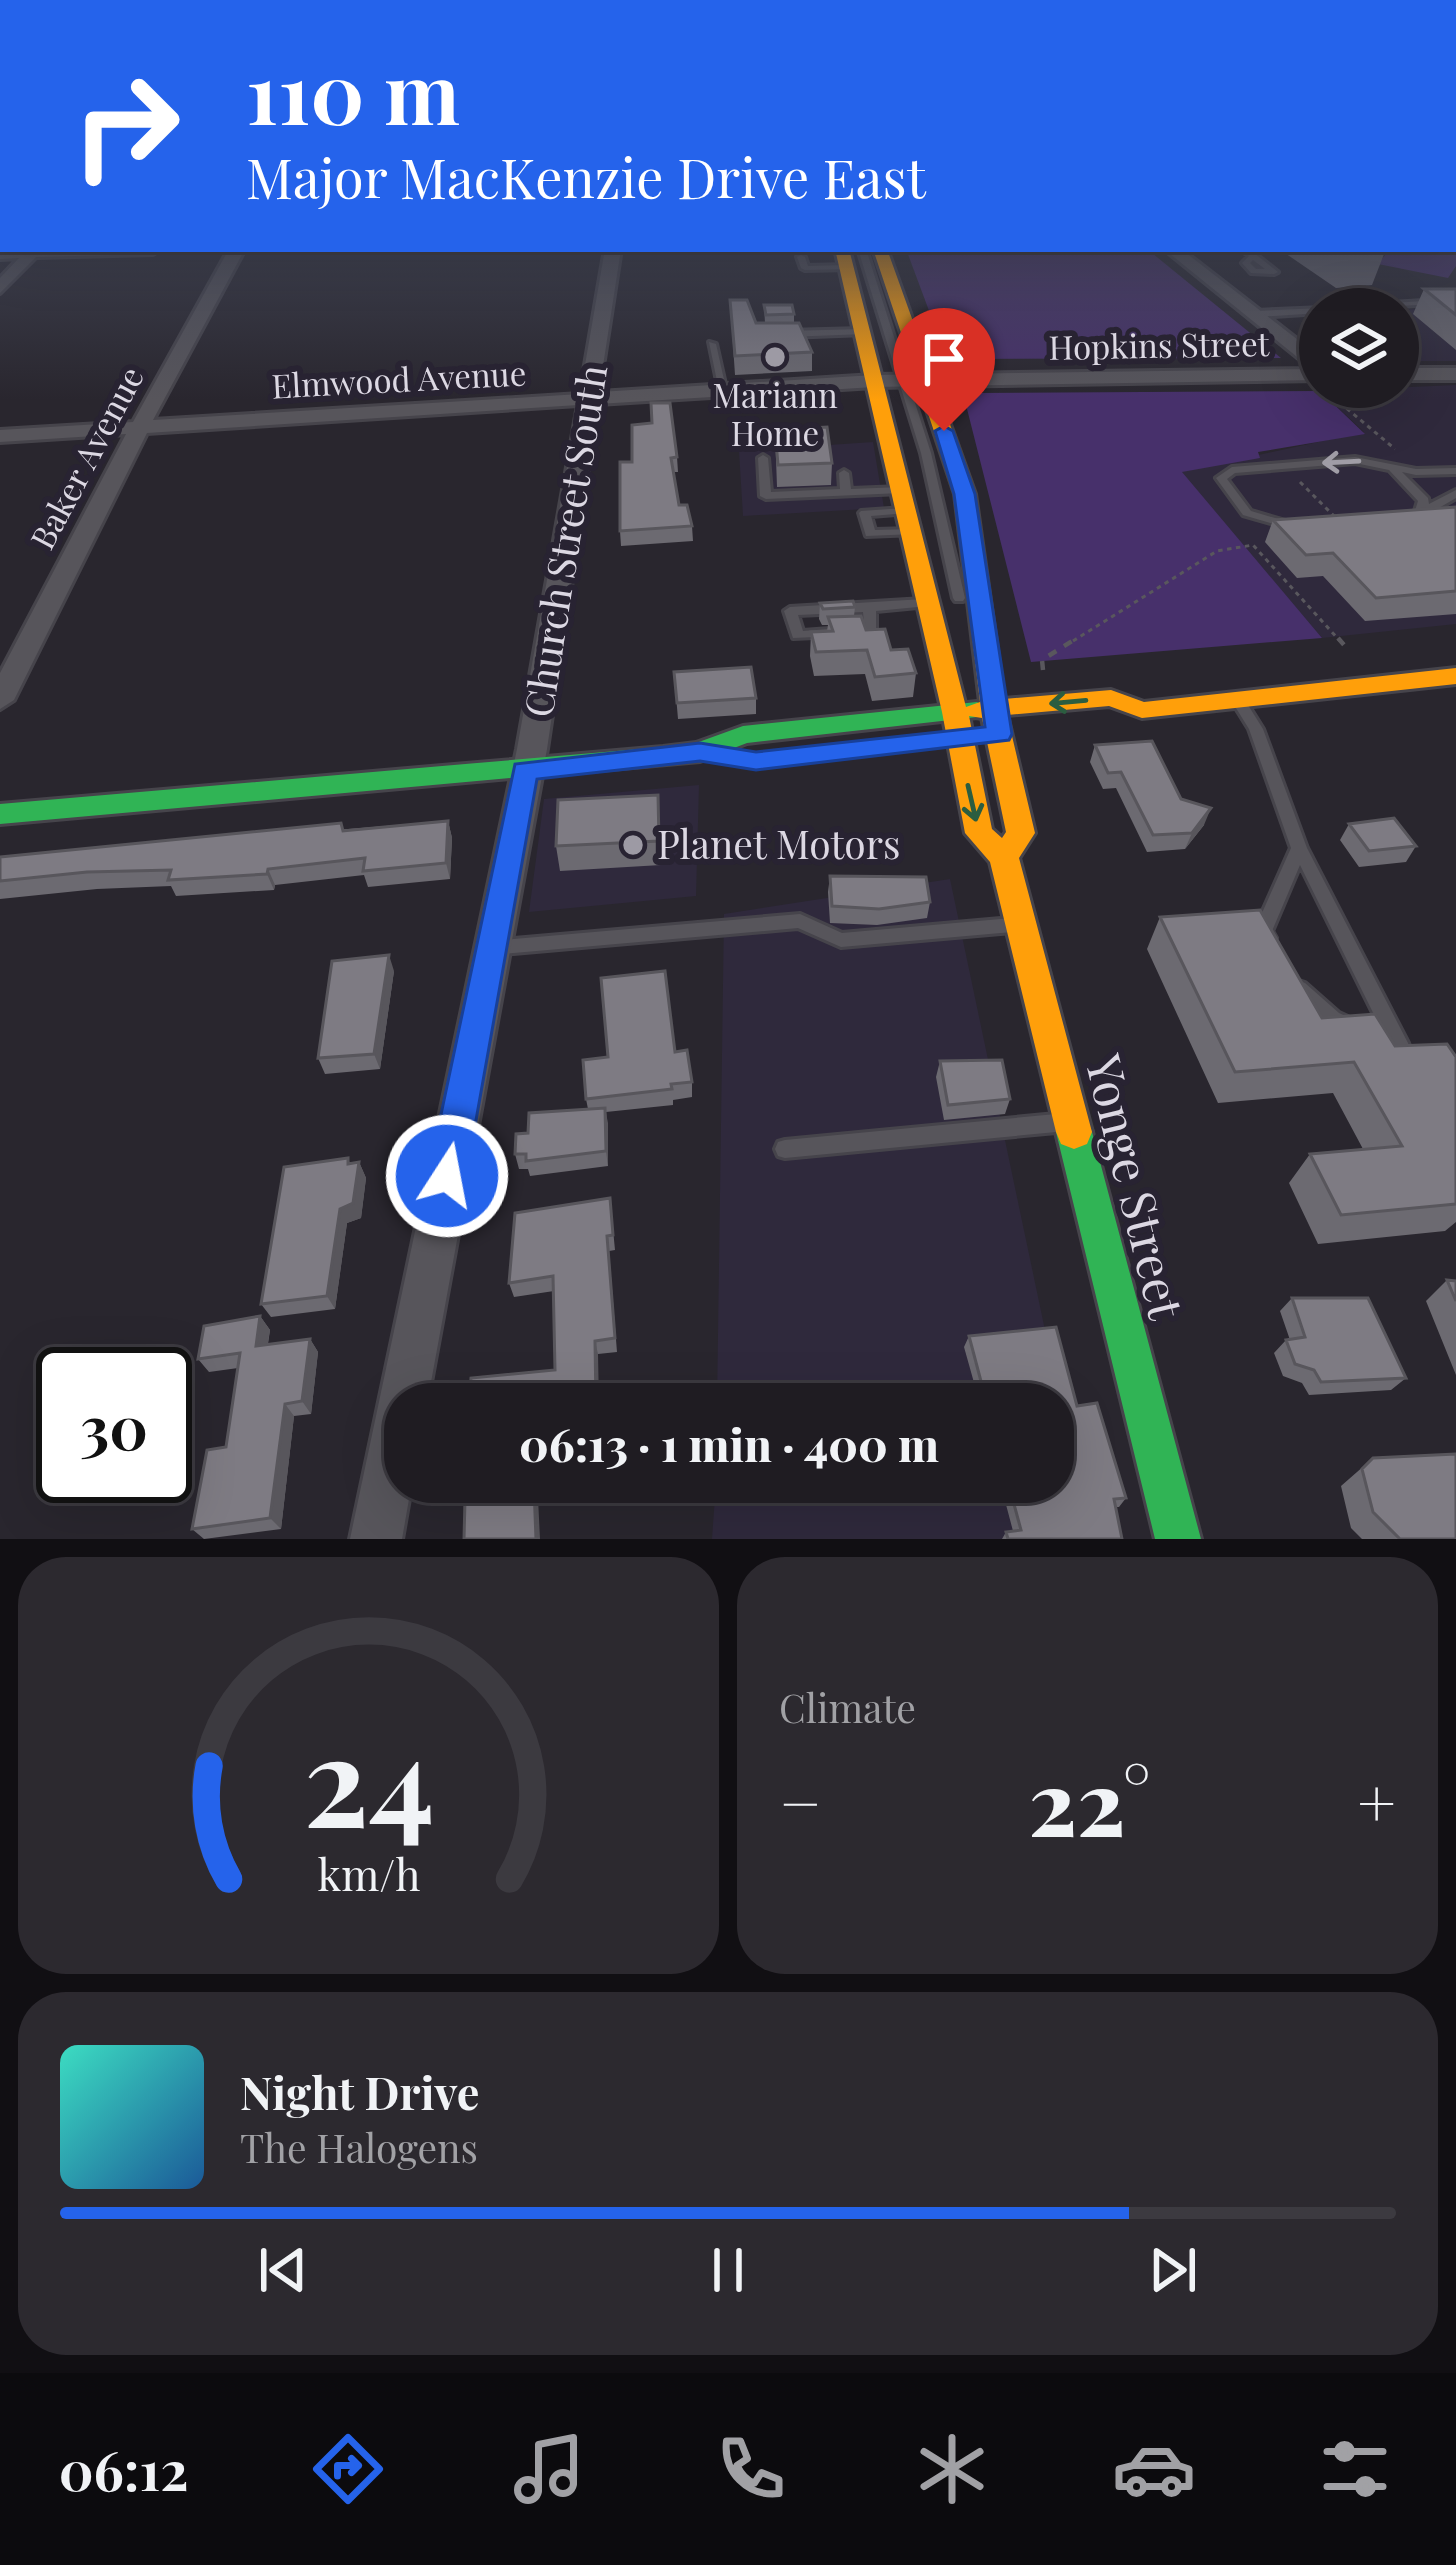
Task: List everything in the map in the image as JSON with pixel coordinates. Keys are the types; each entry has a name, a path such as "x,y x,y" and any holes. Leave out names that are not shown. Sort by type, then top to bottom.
{"main road":[{"name":"Yonge Street","path":"850,257 862,332 901,380 964,494 970,612 1021,833 1004,857"},
{"name":"Yonge Street","path":"881,257 901,380 906,511 958,714 979,833 1004,857 1178,1539"},
{"path":"0,814 525,771 700,752 743,735 958,714 996,721 1127,724 1142,710 1456,676"}],"street":[{"path":"0,288 28,257"},
{"name":"Baker Avenue","path":"0,700 233,257"},
{"name":"Church Street South","path":"376,1539 525,771 612,257"},
{"path":"1182,257 1299,352"},
{"name":"Hopkins Street","path":"901,380 1299,371"},
{"path":"1419,374 1456,374"},
{"name":"Elmwood Avenue","path":"0,436 901,380"}],"lane":[{"path":"799,257 805,268 844,257"},
{"path":"851,257 926,453 956,577 970,612"},
{"path":"1419,304 1456,301"},
{"path":"1256,314 1299,311"},
{"path":"779,334 862,332"},
{"path":"712,344 724,391"},
{"path":"763,458 766,496 846,493 906,511"},
{"path":"1306,524 1273,524 1247,513 1221,478 1232,470 1377,463 1416,472 1456,471"},
{"path":"1377,463 1404,478 1421,495 1420,514"},
{"path":"844,473 846,493"},
{"path":"1404,516 1420,514 1456,493"},
{"path":"956,577 970,612"},
{"path":"868,608 871,625 857,631 798,635 790,611 927,602"},
{"path":"1238,700 1256,729 1299,848 1410,1053 1331,1019 1284,971 1263,931 1299,848"},
{"path":"492,949 800,921 841,940 1021,925"},
{"path":"785,1149 1071,1122"}],"path":[{"path":"1345,408 1389,447 1403,451"},
{"path":"1287,470 1334,516"},
{"path":"1043,670 1042,659 1217,551 1253,544 1344,645"}],"shaded area":[{"path":"909,257 1157,257 1281,358 947,359"},
{"path":"1384,257 1456,257 1448,278 1378,264"},
{"path":"1456,307 1456,361 1419,361 1419,309"},
{"path":"1456,385 1456,624 1322,638 1181,472 1364,432 1338,408 1419,408 1419,387"},
{"path":"1299,391 1299,408 1338,408 1365,434 1258,452 1260,458 1182,472 1322,638 1031,662 965,401 977,393"},
{"path":"873,442 884,508 743,516 739,451"},
{"path":"699,785 696,896 529,912 544,799"},
{"path":"950,879 1056,1383 717,1383 724,914"},
{"path":"1074,1468 1089,1539 712,1539 715,1503 1074,1503"}],"building":[{"path":"1424,289 1456,289 1456,315"},
{"path":"730,300 747,300 756,323 799,323 812,352 735,356"},
{"path":"764,305 792,305 794,314 766,315"},
{"path":"651,403 670,403 677,457 671,458 679,505 687,505 692,526 620,531 620,462 632,462 632,425 652,423"},
{"path":"827,427 832,463 778,465 775,430"},
{"path":"1456,507 1456,591 1376,598 1333,553 1306,555 1273,520"},
{"path":"853,601 855,607 823,609 820,603"},
{"path":"861,616 866,630 885,629 891,650 908,649 916,673 875,677 867,650 816,652 811,632 833,631 828,617"},
{"path":"751,667 756,698 677,703 674,672"},
{"path":"1152,741 1181,799 1211,808 1192,833 1153,835 1121,772 1108,773 1095,745"},
{"path":"658,795 659,841 556,846 558,800"},
{"path":"1394,818 1416,846 1369,851 1349,824"},
{"path":"448,821 446,863 363,871 365,858 268,869 267,874 168,880 171,870 87,872 0,881 0,857 341,823 343,831"},
{"path":"830,876 926,877 930,902 879,909 832,906"},
{"path":"1260,910 1322,1018 1375,1014 1395,1046 1447,1044 1456,1057 1456,1204 1341,1215 1310,1154 1402,1146 1354,1062 1235,1072 1160,917"},
{"path":"389,955 374,1054 318,1058 332,961"},
{"path":"665,971 675,1052 687,1050 692,1082 671,1084 672,1089 586,1099 583,1060 608,1057 601,978"},
{"path":"1002,1060 1010,1099 948,1105 940,1061"},
{"path":"605,1108 606,1151 526,1161 526,1154 515,1154 516,1134 528,1133 529,1113"},
{"path":"348,1158 348,1164 359,1162 353,1203 340,1209 327,1296 261,1304 284,1167"},
{"path":"610,1198 613,1235 607,1236 615,1338 595,1341 596,1383 471,1383 471,1378 555,1370 553,1276 509,1283 515,1213"},
{"path":"1292,1298 1368,1298 1406,1378 1321,1382 1314,1370 1295,1364 1286,1340 1305,1337"},
{"path":"260,1316 256,1346 310,1339 302,1401 285,1404 270,1518 192,1529 207,1450 226,1447 240,1353 198,1359 204,1326"},
{"path":"1056,1327 1071,1383 981,1383 969,1336"},
{"path":"1074,1395 1077,1406 1097,1403 1126,1498 1114,1499 1122,1539 1008,1539 1006,1532 1021,1530 1014,1503 1074,1503"},
{"path":"1456,1454 1456,1539 1400,1539 1373,1512 1362,1469 1373,1458"},
{"path":"465,1503 535,1503 536,1539 464,1539"}],"traffic: fast":[{"path":"0,814 663,756 700,752 743,735 977,710"},
{"path":"1074,1132 1178,1539"}],"traffic: slow":[{"path":"844,257 955,712 979,833 1004,857 1074,1132"},
{"path":"883,257 965,494 993,708 1021,833 1004,857"},
{"path":"977,710 1111,698 1142,710 1456,676"}],"place":[{"name":"Mariann Home","path":"775,357"},
{"name":"Planet Motors","path":"633,845"}],"route":[{"path":"447,1176 525,771 700,752 756,761 999,734 964,494 944,431"}]}
